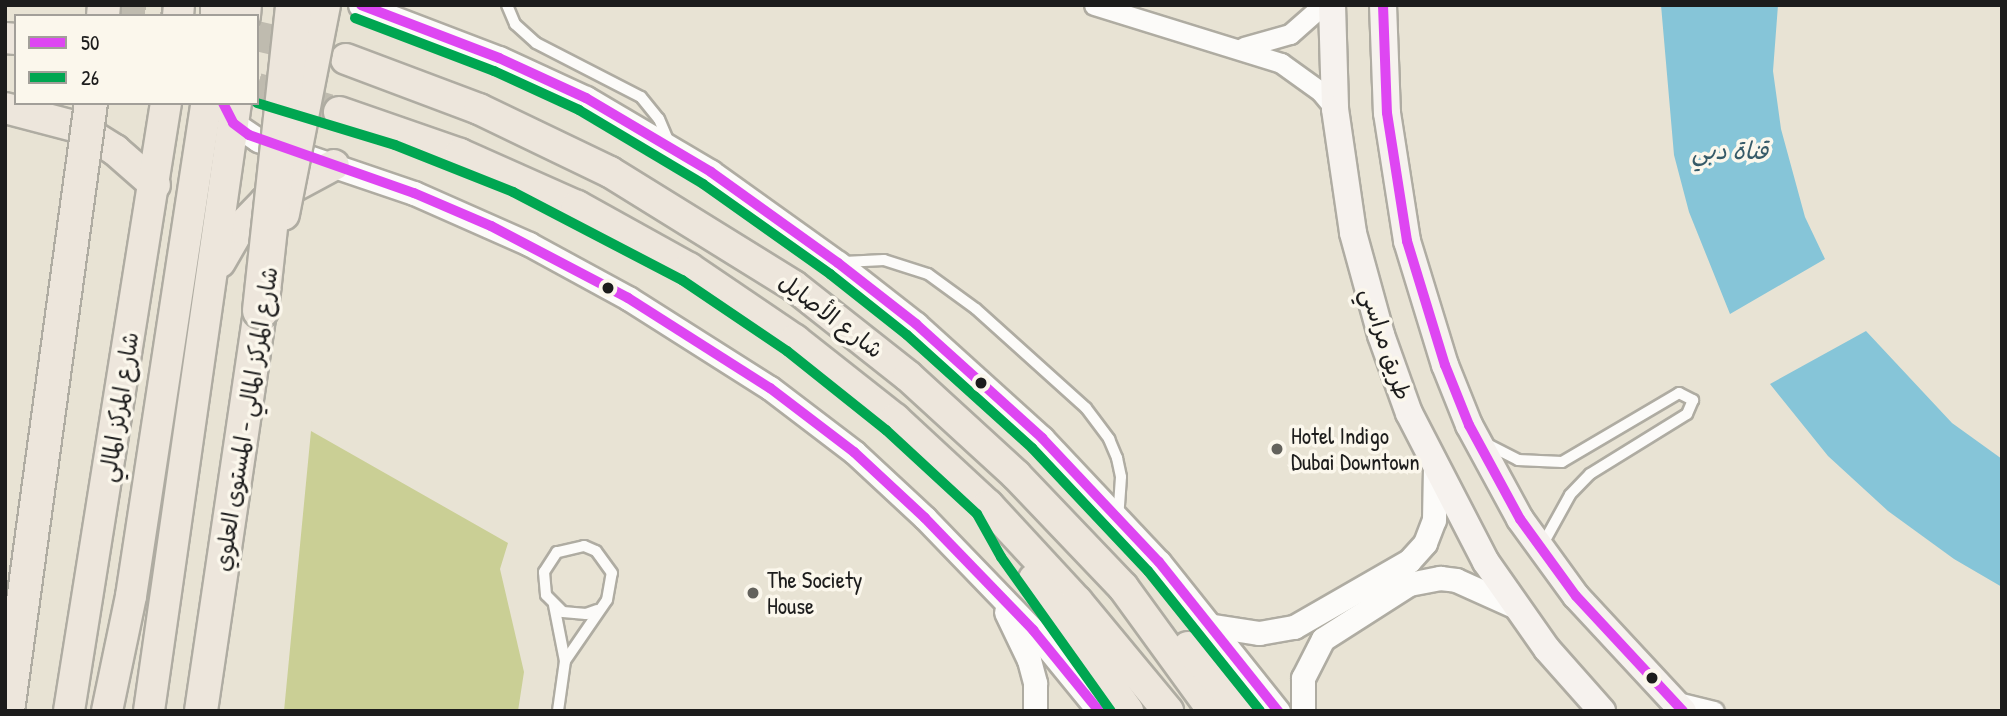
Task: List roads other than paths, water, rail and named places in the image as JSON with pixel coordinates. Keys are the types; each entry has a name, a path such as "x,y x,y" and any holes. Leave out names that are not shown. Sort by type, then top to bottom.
{"highway":[{"path":"260,310 293,5"},
{"name":"شارع المركز المالي - المستوى العلوي","path":"201,711 260,310 296,159 324,5"},
{"path":"8,711 10,667 91,105"}],"main road":[{"name":"طريق مراسي","path":"1332,5 1335,109 1351,221 1368,294 1400,390 1435,470 1514,606 1602,711"},
{"path":"1383,5 1387,113 1407,241 1432,328 1469,425 1541,548 1614,642 1678,706"},
{"name":"شارع الأصايل","path":"346,58 545,139 735,245 908,376 1016,475 1123,587 1213,711"},
{"name":"شارع المركز المالي","path":"69,711 166,105"},
{"path":"107,711 131,596 206,105"},
{"path":"5,107 78,127 116,150 155,185"},
{"path":"149,711 212,274 231,110"},
{"name":"شارع الأصايل","path":"339,112 519,179 689,268 846,380 988,505 1031,550 1168,711"},
{"path":"212,274 252,214 279,192 334,165"},
{"path":"988,505 1012,548 1128,711"},
{"path":"1123,587 1180,638 1244,711"}],"street":[{"name":"شارع الأصايل","path":"360,5 543,77 670,146 838,263 979,380 1118,516 1214,626 1278,711"},
{"path":"1094,5 1281,62 1301,75 1335,109"},
{"path":"1235,47 1254,47 1290,34 1324,5"},
{"path":"231,110 258,140 414,192 529,244 724,357 854,452 993,588 1099,711"},
{"path":"1214,626 1259,633 1294,627 1409,561 1425,543 1434,520 1435,470"},
{"path":"1303,711 1303,678 1324,639 1409,584 1424,579 1456,580 1514,606"},
{"path":"993,588 1029,660 1035,683 1035,711"},
{"path":"1678,706 1714,711"}],"lane":[{"path":"507,5 515,24 536,43 640,97 659,119 670,146"},
{"path":"838,263 884,260 928,274 976,309 1086,408 1110,439 1117,458 1121,477 1118,516"},
{"path":"1469,425 1504,454 1547,464 1576,457 1679,393 1693,400 1687,414 1590,474 1570,495 1541,548"},
{"path":"558,711 565,661 554,605 543,583 549,561 570,546 584,546 601,555 612,573 612,587 565,661"},
{"path":"554,605 574,615 597,610"}],"water":[{"name":"قناة دبي","path":"1661,5 1778,5 1773,71 1781,129 1805,217 1825,259 1730,314 1689,212 1674,155"},
{"path":"1866,331 1952,423 2002,459 2002,587 1954,559 1888,511 1828,456 1770,384"}],"tunnel":[{"path":"116,5 159,14"},
{"path":"259,36 312,49"},
{"path":"259,89 339,112"}],"place":[{"name":"Hotel Indigo Dubai Downtown","path":"1277,449"},
{"name":"The Society House","path":"753,593"}]}
